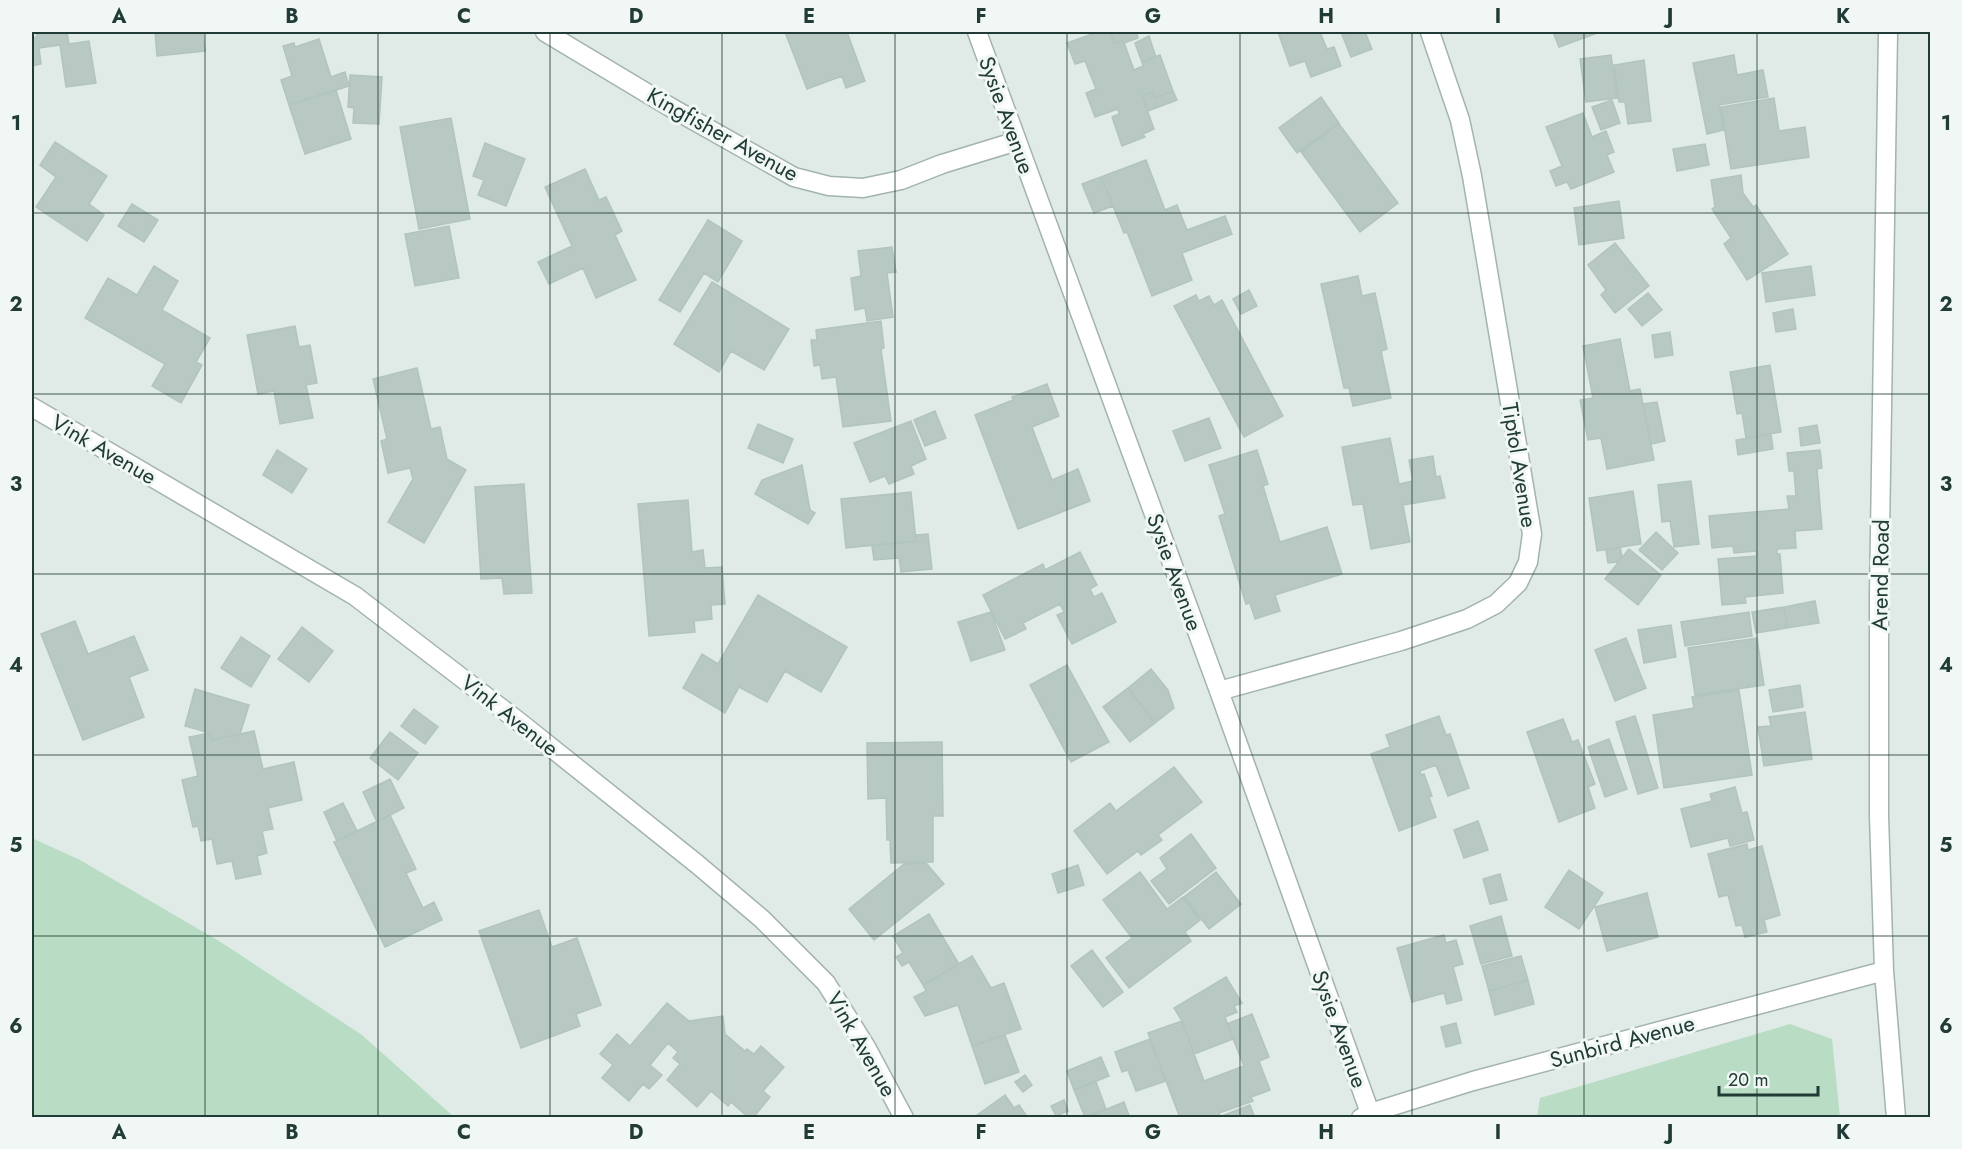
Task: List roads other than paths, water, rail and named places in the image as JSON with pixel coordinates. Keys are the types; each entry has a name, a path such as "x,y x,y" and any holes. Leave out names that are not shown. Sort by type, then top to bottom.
{"street":[{"name":"Kingfisher Avenue","path":"545,32 670,107 794,177 829,186 863,188 901,180 942,164 1017,141"},
{"name":"Sysie Avenue","path":"977,32 1219,691 1366,1115"},
{"name":"Tiptol Avenue","path":"1219,691 1401,641 1467,619 1496,604 1518,583 1528,562 1532,534 1472,176 1460,120 1430,32"},
{"name":"Arend Road","path":"1888,32 1878,816 1884,971 1896,1118"},
{"name":"Vink Avenue","path":"32,406 355,596 518,721 697,864 762,919 826,983 866,1047 904,1118"},
{"name":"Sunbird Avenue","path":"1366,1115 1473,1081 1884,971"}]}
